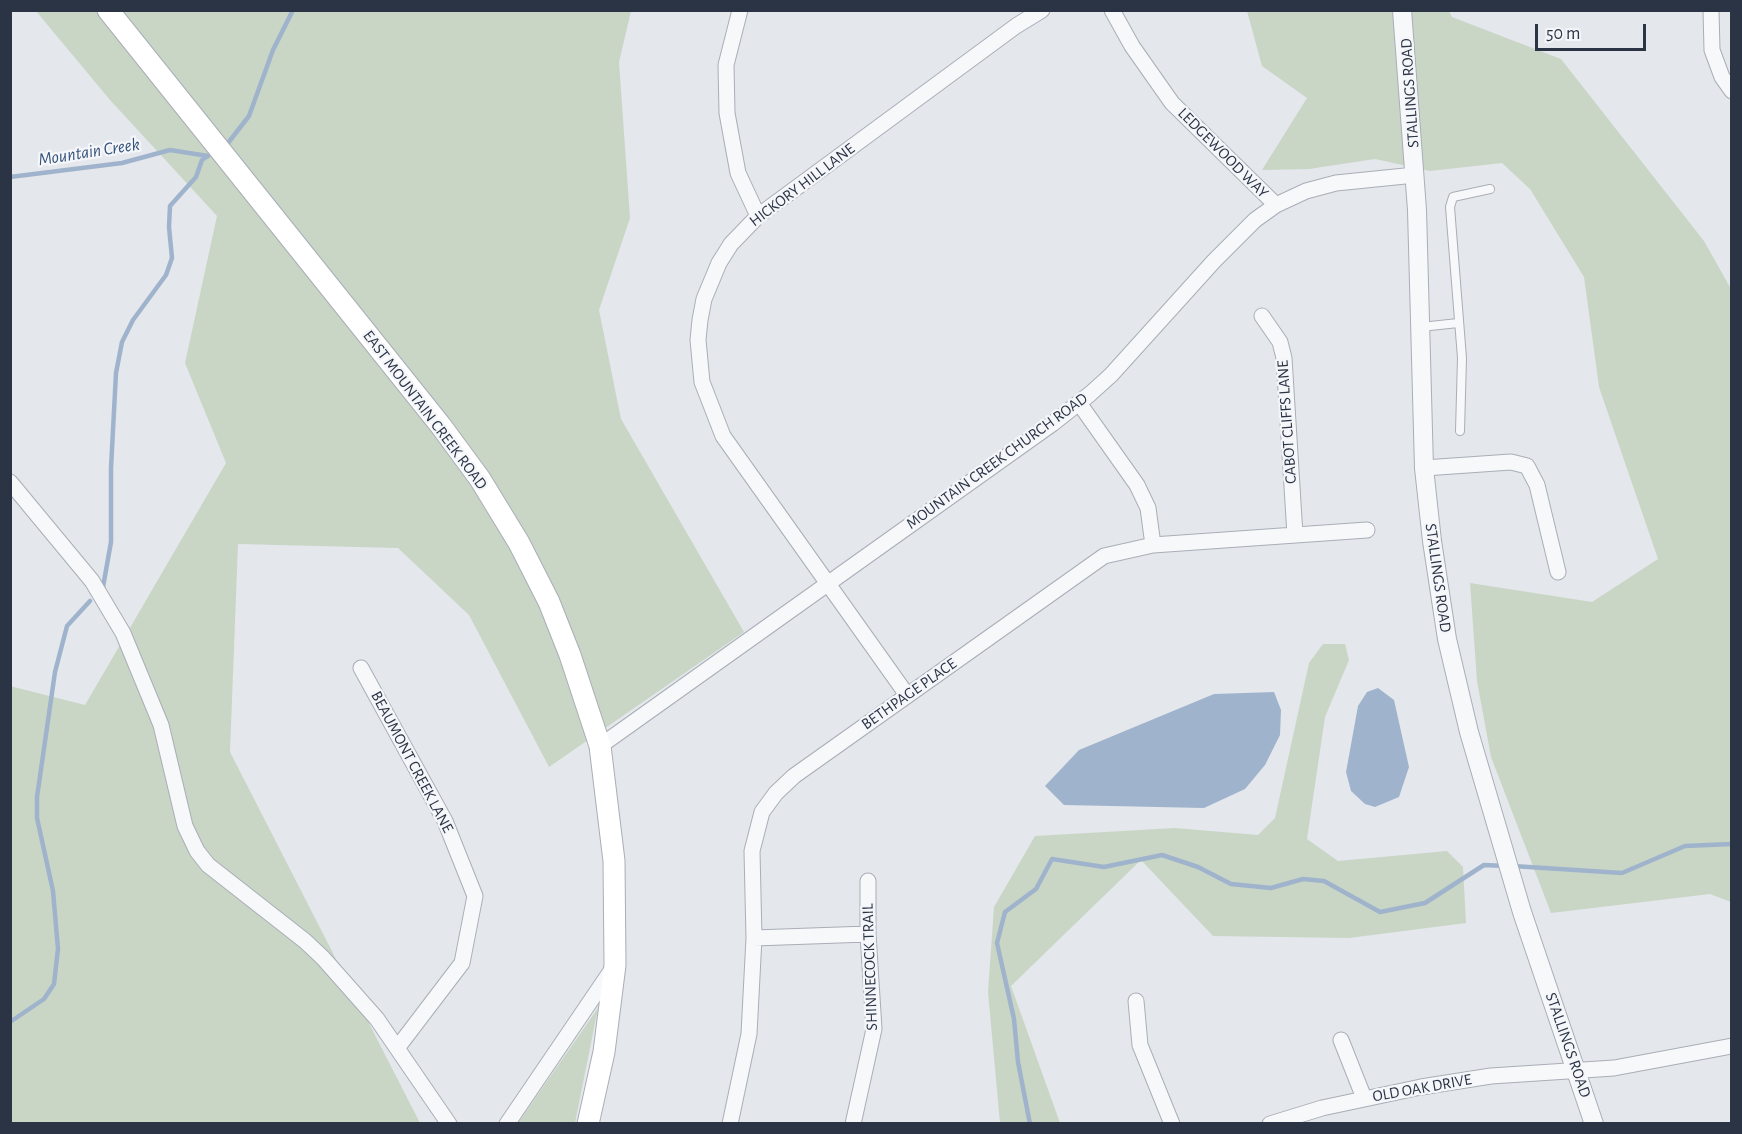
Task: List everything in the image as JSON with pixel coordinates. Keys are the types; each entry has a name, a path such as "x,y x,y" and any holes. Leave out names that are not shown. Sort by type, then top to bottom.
{"main road":[{"name":"EAST MOUNTAIN CREEK ROAD","path":"108,10 441,426 480,479 519,543 549,602 570,655 600,746 614,861 615,965 604,1052 588,1124"}],"street":[{"path":"740,10 726,65 727,113 738,173 758,216"},
{"name":"HICKORY HILL LANE","path":"907,695 723,436 702,382 698,340 704,299 711,280 731,244 758,216 1016,26 1042,10"},
{"name":"LEDGEWOOD WAY","path":"1112,10 1132,46 1172,103 1276,205"},
{"name":"STALLINGS ROAD","path":"1402,10 1415,175 1424,468 1447,639 1468,732 1522,912 1594,1124"},
{"path":"1711,10 1712,50 1719,71 1731,91"},
{"name":"MOUNTAIN CREEK CHURCH ROAD","path":"600,746 1079,403 1111,375 1214,261 1256,219 1276,205 1306,190 1336,183 1415,175"},
{"name":"CABOT CLIFFS LANE","path":"1262,316 1280,342 1284,358 1295,535"},
{"path":"1079,403 1137,485 1148,508 1153,545"},
{"path":"1424,468 1511,462 1527,466 1537,485 1558,572"},
{"path":"10,482 92,581 123,633 161,725 185,826 196,851 208,865 305,941 353,991 398,1047 449,1124"},
{"name":"BETHPAGE PLACE","path":"730,1124 749,1034 754,938 752,851 762,812 776,793 794,776 1090,564 1122,550 1153,545 1367,530"},
{"name":"BEAUMONT CREEK LANE","path":"361,668 446,821 475,896 462,963 398,1047"},
{"name":"SHINNECOCK TRAIL","path":"853,1124 874,1029 868,934 868,881"},
{"path":"754,938 868,934"},
{"path":"507,1124 615,965"},
{"path":"1136,1001 1140,1046 1172,1124"},
{"path":"1341,1040 1364,1098"},
{"name":"OLD OAK DRIVE","path":"1270,1124 1364,1098 1491,1076 1614,1068 1731,1046"}],"lane":[{"path":"1461,431 1462,358 1450,207 1453,197 1490,189"},
{"path":"1421,327 1458,323"}],"green space":[{"path":"36,11 631,11 619,62 630,218 599,310 621,419 744,632 549,767 469,615 398,548 238,544 230,752 420,1123 11,1123 10,686 85,705 226,463 185,363 217,216 110,100"},
{"path":"1247,11 1449,11 1452,17 1561,59 1704,241 1731,289 1731,902 1710,894 1551,913 1491,757 1477,681 1470,583 1592,602 1658,559 1599,387 1584,277 1530,189 1502,163 1430,171 1375,159 1309,169 1262,170 1307,98 1262,66"},
{"path":"1323,644 1345,644 1349,660 1325,717 1307,839 1338,861 1447,851 1463,867 1466,923 1349,938 1213,936 1141,860 1011,986 1060,1123 1000,1123 988,992 994,907 1035,836 1175,828 1258,835 1275,818 1309,663"},
{"path":"598,1008 575,1123 518,1123"}],"water":[{"path":"1378,688 1394,700 1409,767 1399,797 1375,807 1365,804 1351,791 1346,772 1358,706 1367,692"},
{"path":"1274,692 1281,710 1280,735 1265,765 1245,789 1204,808 1064,805 1045,786 1079,750 1214,694"}],"waterway":[{"name":"Mountain Creek","path":"228,143 249,116 273,50 293,10"},
{"name":"Mountain Creek","path":"10,177 122,163 170,150 208,156"},
{"path":"103,587 111,542 111,468 116,373 122,342 133,320 166,275 172,258 169,227 170,206 196,177 202,160 208,156"},
{"path":"10,1022 44,999 54,984 58,949 53,891 37,818 37,797 55,672 67,626 90,601"},
{"path":"1513,866 1622,873 1685,846 1732,844"},
{"path":"1030,1124 1018,1062 1014,1019 997,943 1005,912 1036,889 1052,859 1104,867 1162,855 1198,867 1231,884 1271,888 1303,879 1324,881 1380,912 1425,903 1484,865 1505,866"}]}
